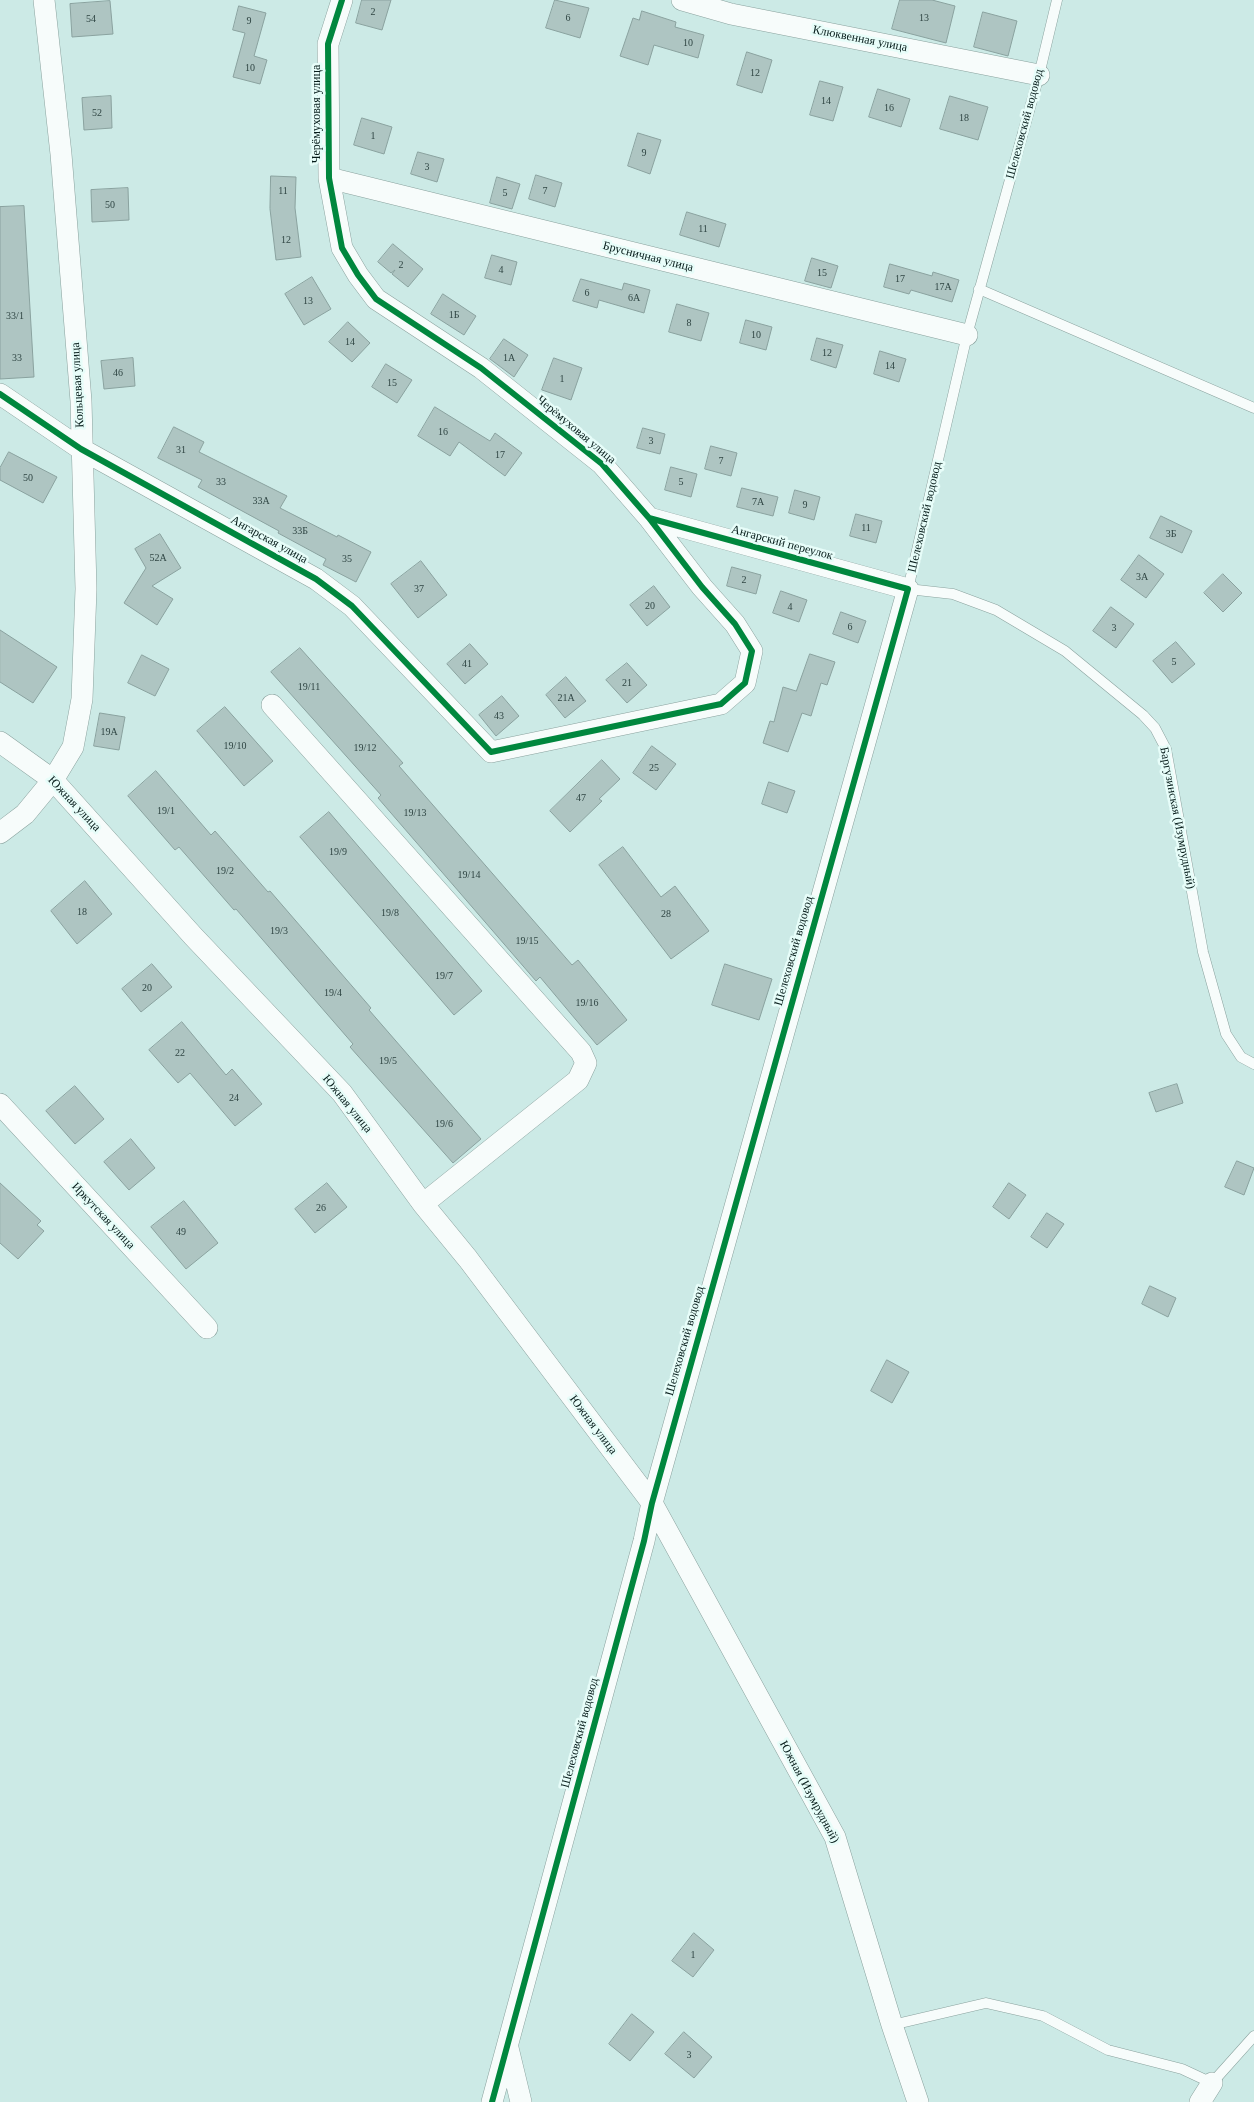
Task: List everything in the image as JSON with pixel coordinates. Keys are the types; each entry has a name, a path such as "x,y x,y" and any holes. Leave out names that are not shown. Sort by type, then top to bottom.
{"street":[{"name":"Кольцевая улица","path":"0,833 25,814 53,780 73,747 82,700 86,589 81,401 62,164 44,0"},
{"name":"Черёмуховая улица","path":"342,0 328,44 328,178 342,248 358,275 376,299 482,368 594,458 650,518 702,587 734,624 752,651 745,683 721,704 491,752"},
{"name":"Клюквенная улица","path":"682,0 731,14 1039,75"},
{"name":"Брусничная улица","path":"328,178 967,335"},
{"name":"Ангарская улица","path":"0,394 81,449 316,579 352,606 491,752"},
{"name":"Ангарский переулок","path":"650,518 908,589"},
{"name":"Шелеховский водовод","path":"492,2102 641,1551 652,1503 908,589"},
{"path":"272,705 581,1052 586,1063 578,1080 423,1204"},
{"name":"Южная улица","path":"0,742 53,780 193,936 342,1093 423,1204 468,1259 652,1503"},
{"name":"Иркутская улица","path":"0,1104 207,1328"},
{"name":"Южная (Изумрудный)","path":"652,1503 835,1837 892,2025 918,2102"},
{"path":"507,2045 521,2102"},
{"path":"1200,2102 1212,2083"}],"lane":[{"name":"Шелеховский водовод","path":"908,589 967,335 1039,75 1057,0"},
{"path":"979,289 1254,408"},
{"name":"Баргузинская (Изумрудный)","path":"908,589 953,594 996,610 1065,651 1144,714 1155,728 1166,749 1203,952 1226,1034 1241,1057 1254,1064"},
{"path":"892,2025 986,2003 1043,2016 1108,2050 1182,2070 1212,2083 1254,2036"}],"building":[{"path":"362,0 391,0 382,30 356,23"},
{"path":"555,0 589,8 580,38 546,28"},
{"path":"900,0 932,0 955,6 946,43 892,29"},
{"path":"110,1 113,34 72,37 70,4"},
{"path":"239,6 266,13 254,56 267,60 260,84 233,77 245,33 233,30"},
{"path":"642,11 676,22 675,27 704,35 698,58 654,45 648,65 620,56 633,18 639,20"},
{"path":"983,12 1017,21 1008,56 974,47"},
{"path":"747,52 772,60 762,93 737,85"},
{"path":"820,81 843,87 833,121 810,115"},
{"path":"878,89 910,99 901,127 869,117"},
{"path":"111,96 112,128 84,130 82,98"},
{"path":"950,96 988,107 978,140 940,129"},
{"path":"362,118 392,127 384,154 354,145"},
{"path":"638,133 661,140 650,174 628,166"},
{"path":"418,152 444,159 437,182 411,174"},
{"path":"536,175 562,183 555,207 529,199"},
{"path":"271,176 296,177 295,208 301,257 276,260 270,209"},
{"path":"497,177 520,184 512,209 490,203"},
{"path":"128,188 129,220 92,222 91,190"},
{"path":"24,206 34,377 0,379 0,207"},
{"path":"687,212 726,224 719,247 680,235"},
{"path":"393,244 423,269 408,287 392,274 395,270 391,273 378,262"},
{"path":"492,255 517,262 511,285 485,278"},
{"path":"812,258 838,266 831,288 805,281"},
{"path":"890,264 932,276 933,272 959,280 952,302 911,290 909,294 884,287"},
{"path":"312,277 331,309 304,325 285,294"},
{"path":"581,279 622,290 624,283 650,290 644,313 599,300 597,308 573,301"},
{"path":"443,294 476,316 464,335 431,314"},
{"path":"677,304 709,313 701,341 669,332"},
{"path":"746,320 772,327 766,350 740,343"},
{"path":"348,322 370,343 352,362 329,342"},
{"path":"817,338 843,345 836,368 811,360"},
{"path":"504,339 528,355 514,377 490,359"},
{"path":"880,351 906,359 899,382 874,374"},
{"path":"133,358 135,386 104,389 101,361"},
{"path":"554,358 582,368 571,400 542,390"},
{"path":"386,364 412,380 397,403 372,387"},
{"path":"435,407 490,441 495,433 522,453 505,476 459,442 450,456 418,436"},
{"path":"174,427 204,442 199,452 287,496 280,508 371,552 356,582 323,565 326,559 198,487 202,480 158,458"},
{"path":"643,428 665,434 660,454 637,448"},
{"path":"711,446 737,453 731,476 705,469"},
{"path":"9,452 57,477 43,503 0,480 0,468"},
{"path":"671,467 697,474 691,497 665,490"},
{"path":"742,488 778,497 773,516 737,507"},
{"path":"795,490 820,497 814,520 789,513"},
{"path":"856,514 882,521 876,543 850,536"},
{"path":"1161,516 1192,531 1182,553 1150,538"},
{"path":"160,534 181,568 152,586 173,599 157,625 124,603 146,568 135,549"},
{"path":"1139,555 1164,574 1146,598 1121,580"},
{"path":"421,561 447,595 418,618 391,584"},
{"path":"732,567 761,575 756,594 727,586"},
{"path":"1223,574 1242,593 1223,612 1204,593"},
{"path":"654,586 670,607 647,626 630,605"},
{"path":"781,591 807,600 799,622 773,613"},
{"path":"1111,607 1134,624 1116,648 1093,631"},
{"path":"841,612 866,621 858,643 833,634"},
{"path":"0,630 57,667 33,703 0,682"},
{"path":"1176,642 1195,664 1172,683 1153,661"},
{"path":"470,644 488,664 465,684 447,664"},
{"path":"300,648 403,763 399,766 572,965 578,960 627,1020 597,1045 540,977 536,981 378,798 381,795 271,672"},
{"path":"810,654 835,662 827,685 821,683 811,716 802,713 788,752 763,743 770,721 774,722 783,687 796,691"},
{"path":"142,655 169,669 155,696 128,683"},
{"path":"627,663 647,685 627,703 606,680"},
{"path":"566,677 586,701 565,718 546,695"},
{"path":"502,696 519,716 496,736 479,715"},
{"path":"225,707 273,761 244,786 197,731"},
{"path":"100,713 125,717 119,750 94,746"},
{"path":"652,746 676,764 656,790 633,773"},
{"path":"602,760 620,779 599,799 602,801 570,832 550,811"},
{"path":"156,771 211,835 215,831 268,892 270,891 371,1008 369,1010 481,1139 453,1163 350,1047 353,1044 236,909 234,910 179,847 175,850 128,796"},
{"path":"769,782 795,791 787,813 762,804"},
{"path":"329,812 482,991 454,1015 300,837"},
{"path":"623,847 661,897 675,886 709,931 671,959 599,865"},
{"path":"85,881 112,914 77,944 51,911"},
{"path":"152,964 172,987 141,1012 122,989"},
{"path":"725,964 772,979 759,1020 712,1005"},
{"path":"182,1022 226,1075 232,1069 262,1104 235,1126 190,1073 178,1083 149,1050"},
{"path":"1177,1084 1183,1103 1156,1112 1149,1093"},
{"path":"75,1086 104,1119 75,1144 46,1111"},
{"path":"131,1139 155,1168 129,1190 104,1162"},
{"path":"1237,1161 1254,1168 1244,1195 1225,1187"},
{"path":"0,1183 41,1221 37,1225 44,1231 18,1259 0,1243"},
{"path":"327,1183 347,1207 315,1233 295,1209"},
{"path":"1009,1183 1026,1195 1009,1219 993,1207"},
{"path":"184,1201 218,1243 186,1269 151,1227"},
{"path":"1047,1213 1064,1224 1047,1248 1031,1237"},
{"path":"1150,1286 1176,1298 1168,1317 1142,1304"},
{"path":"887,1360 909,1372 892,1403 871,1391"},
{"path":"694,1933 714,1950 693,1977 672,1961"},
{"path":"632,2014 654,2032 630,2061 609,2044"},
{"path":"684,2032 712,2057 694,2078 665,2054"}],"cycle path":[{"path":"0,394 81,449 316,579 352,606 491,752 721,704 745,683 752,651 735,624 702,587 649,518 602,464 481,368 376,299 358,275 342,248 329,178 328,44 342,0"},
{"path":"492,2102 644,1541 652,1503 908,589 649,518"}]}
